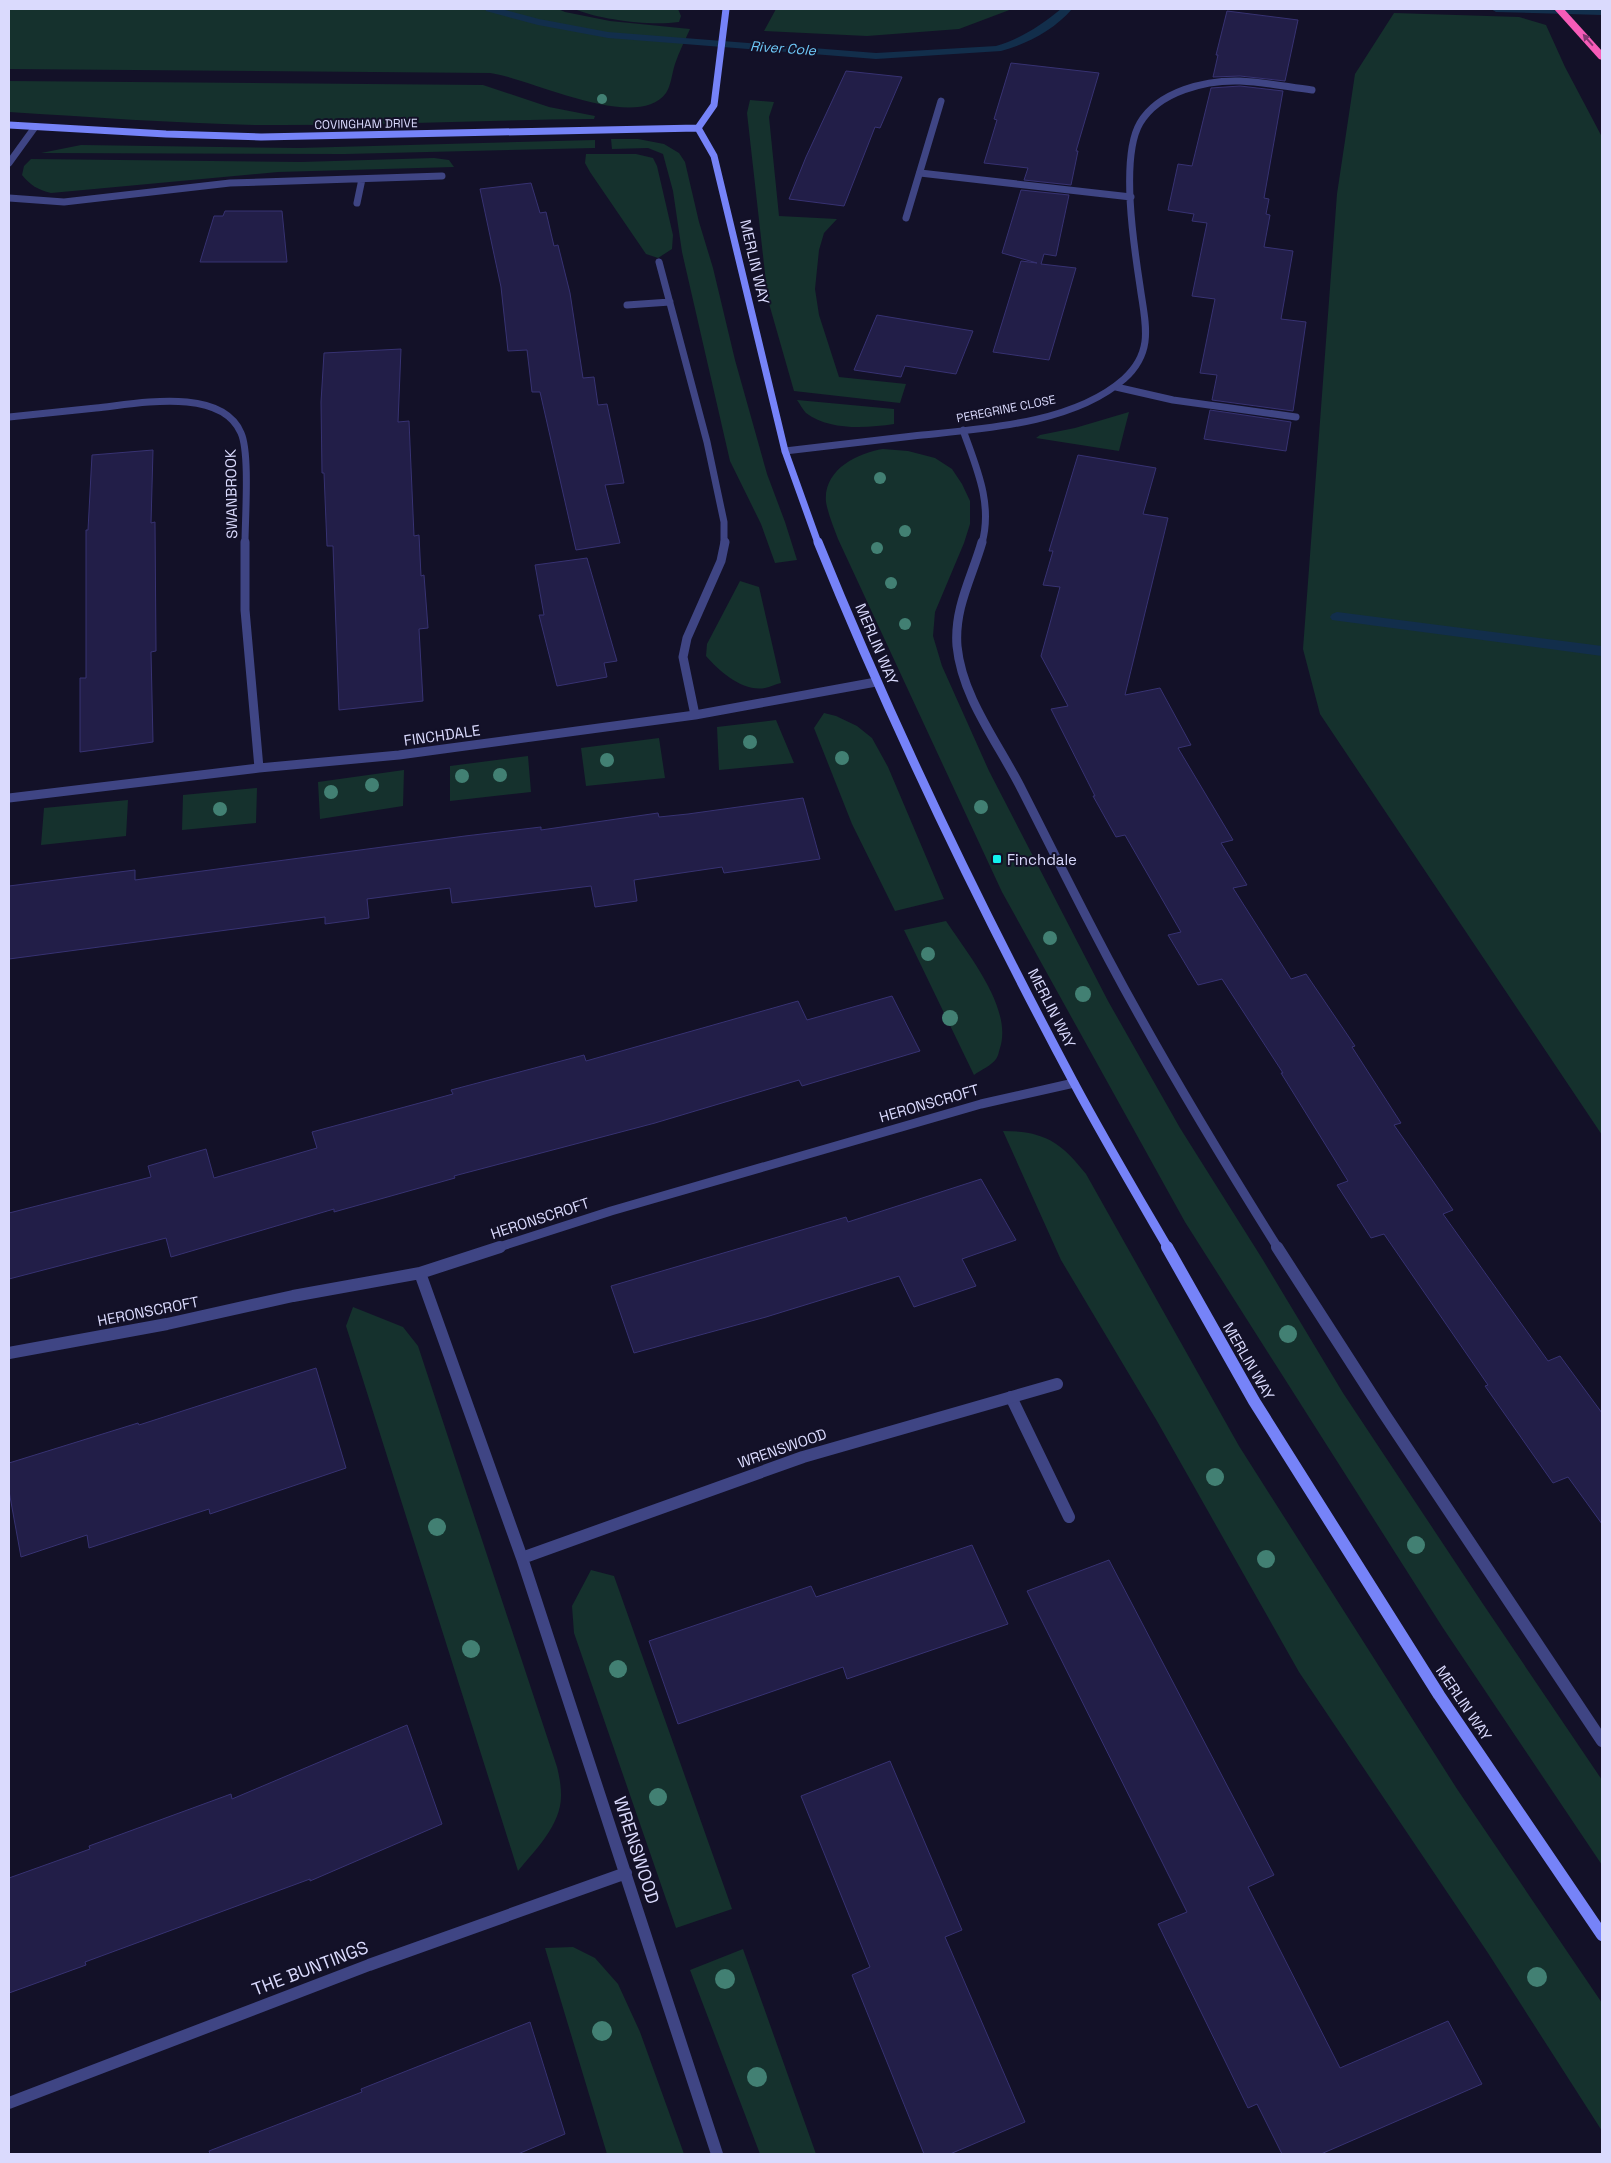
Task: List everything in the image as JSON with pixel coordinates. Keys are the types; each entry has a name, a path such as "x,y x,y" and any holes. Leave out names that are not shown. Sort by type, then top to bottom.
{"highway":[{"path":"1559,9 1602,57"}],"street":[{"path":"698,128 714,104 726,9"},
{"name":"PEREGRINE CLOSE","path":"785,451 963,430 1026,420 1076,407 1116,387 1139,362 1148,338 1139,283 1131,198 1133,142 1140,124 1153,108 1176,93 1199,85 1238,81 1312,90"},
{"path":"906,218 941,101"},
{"name":"COVINGHAM DRIVE","path":"9,125 166,134 261,137 698,128"},
{"path":"9,163 35,127"},
{"name":"MERLIN WAY","path":"698,128 714,156 785,451 818,543 876,682 969,877 1074,1083 1254,1401 1439,1695 1602,1935"},
{"path":"920,173 1131,198"},
{"path":"9,198 64,202 230,183 442,176"},
{"path":"357,203 362,178"},
{"path":"659,262 707,442 724,522 721,561 687,638 683,657 695,714"},
{"path":"626,305 670,302"},
{"path":"1116,387 1173,400 1296,417"},
{"name":"SWANBROOK","path":"9,417 169,400 194,402 216,409 230,419 241,432 244,448 245,610 258,768"},
{"path":"963,430 984,490 986,517 981,551 969,577 957,618 955,651 969,693 1019,784 1095,935 1223,1162 1338,1344 1602,1741"},
{"name":"FINCHDALE","path":"9,798 258,768 399,755 695,714 802,697 876,682"},
{"name":"HERONSCROFT","path":"9,1353 167,1324 294,1296 420,1273 629,1205 981,1104 1074,1083"},
{"name":"WRENSWOOD","path":"420,1273 522,1558 717,2154"},
{"name":"WRENSWOOD","path":"522,1558 803,1457 1057,1384"},
{"path":"1011,1397 1069,1517"},
{"name":"THE BUNTINGS","path":"9,2103 369,1966 626,1873"}],"green space":[{"path":"9,9 558,9 610,21 690,29 666,93 651,104 631,107 608,106 582,100 490,73 9,69"},
{"path":"574,9 678,9 681,16 679,22 640,23 612,19"},
{"path":"776,9 1012,9 959,29 867,36 764,31"},
{"path":"1394,13 1519,17 1546,25 1565,67 1602,137 1602,1135 1320,714 1303,649 1337,194 1355,74"},
{"path":"9,81 483,85 549,107 595,116 594,119 296,125 131,120 9,112"},
{"path":"750,100 774,102 769,117 779,216 837,219 824,233 819,250 815,289 819,315 839,377 906,384 900,403 794,391 768,300 747,113"},
{"path":"611,139 638,139 664,144 679,153 685,162 735,360 767,474 797,560 775,563 761,524 730,461 682,252 673,191 663,154 648,148 612,149"},
{"path":"595,140 595,148 345,154 41,153 81,145 299,148"},
{"path":"586,154 636,154 653,158 657,166 673,235 672,249 658,258 646,254 590,172 585,163"},
{"path":"434,158 449,160 454,167 278,172 51,193 35,187 22,175 24,166 31,159 301,162"},
{"path":"797,400 894,409 894,424 849,427 826,423 806,413"},
{"path":"1129,412 1119,451 1036,438 1040,435 1075,428"},
{"path":"883,449 908,451 935,458 952,469 962,484 970,501 970,524 935,612 933,636 942,666 989,771 1108,1001 1180,1128 1263,1260 1343,1393 1602,1780 1602,1865 1443,1628 1185,1222 1002,892 838,539 828,511 826,502 827,491 830,481 836,472 863,454"},
{"path":"740,581 759,587 781,683 765,688 748,687 732,680 706,656 707,644"},
{"path":"824,713 836,716 857,726 872,738 888,767 944,899 895,911 852,824 814,728"},
{"path":"776,720 794,763 719,770 717,727"},
{"path":"659,738 665,778 586,786 581,748"},
{"path":"528,756 531,792 450,801 450,766"},
{"path":"404,770 403,806 320,819 318,782"},
{"path":"257,788 256,823 182,830 183,795"},
{"path":"128,800 126,836 41,845 44,808"},
{"path":"946,921 986,981 1000,1016 1002,1032 997,1057 992,1063 974,1075 904,930"},
{"path":"1003,1131 1030,1133 1050,1140 1060,1146 1086,1174 1239,1446 1457,1789 1602,2003 1602,2131 1488,1953 1299,1672 1157,1421 1061,1260"},
{"path":"353,1307 403,1327 418,1346 557,1767 561,1794 557,1816 547,1836 518,1871 346,1326"},
{"path":"591,1570 614,1576 732,1909 676,1928 574,1633 572,1606"},
{"path":"573,1947 595,1958 618,1984 640,2032 684,2154 607,2154 545,1948"},
{"path":"743,1949 816,2154 760,2154 690,1970"}],"building":[{"path":"1227,11 1298,20 1285,81 1240,76 1213,77 1218,55 1216,55"},
{"path":"1011,63 1099,73 1076,151 1078,151 1071,185 1024,180 1028,168 984,163 997,120 994,119"},
{"path":"846,71 902,77 880,128 875,127 844,206 789,199 806,157"},
{"path":"1240,86 1283,91 1264,198 1269,199 1266,214 1270,215 1264,247 1293,251 1281,319 1306,322 1293,411 1212,400 1217,375 1200,373 1215,299 1192,296 1207,223 1192,221 1194,214 1168,210 1178,164 1192,166 1211,88"},
{"path":"531,183 540,213 546,212 554,246 558,245 570,293 583,378 594,377 598,405 607,404 624,483 605,485 620,543 576,550 540,392 532,392 527,350 508,351 501,287 480,189"},
{"path":"1021,190 1069,195 1056,256 1044,254 1041,264 1076,268 1049,360 993,352 1021,261 1037,263 1002,253"},
{"path":"225,211 282,211 287,262 200,262 214,216 223,216"},
{"path":"877,315 973,331 956,374 905,366 901,377 854,370"},
{"path":"401,349 398,422 409,421 414,536 419,535 421,576 424,575 428,628 419,629 423,701 339,710 333,546 327,546 324,473 322,473 321,402 324,353"},
{"path":"1210,410 1291,422 1286,451 1204,439"},
{"path":"153,450 151,523 155,522 156,651 151,652 153,742 80,752 80,678 86,678 86,530 88,530 92,455"},
{"path":"1078,455 1156,468 1143,514 1168,518 1125,695 1160,688 1191,745 1178,748 1233,840 1221,843 1247,885 1233,888 1291,979 1306,974 1355,1046 1352,1047 1401,1123 1394,1125 1453,1210 1443,1214 1548,1361 1560,1356 1602,1413 1602,1524 1568,1477 1553,1483 1485,1386 1488,1385 1384,1234 1371,1238 1337,1185 1348,1181 1281,1073 1283,1073 1222,979 1198,985 1168,935 1181,932 1125,835 1116,837 1093,796 1095,796 1051,709 1068,706 1041,656 1060,587 1043,585 1053,551 1049,551"},
{"path":"587,558 617,661 604,663 607,677 557,686 539,615 544,615 535,565"},
{"path":"803,798 820,859 724,873 722,867 634,880 637,901 595,907 591,886 452,903 450,888 367,899 369,918 325,924 325,917 9,959 9,886 135,870 135,880 465,836 541,827 541,830 658,813 659,817 688,814"},
{"path":"892,996 920,1051 802,1086 799,1080 655,1123 454,1176 455,1178 334,1212 334,1209 171,1257 166,1238 9,1279 9,1213 151,1177 148,1166 206,1149 214,1178 317,1148 312,1132 453,1094 451,1090 584,1055 586,1061 798,1001 807,1020"},
{"path":"981,1179 1016,1240 962,1259 976,1286 914,1307 899,1276 766,1317 634,1353 611,1286 846,1217 848,1222"},
{"path":"316,1368 346,1468 210,1514 209,1509 89,1548 87,1535 21,1557 9,1491 9,1463 138,1423 139,1425"},
{"path":"972,1545 1008,1624 847,1679 843,1667 678,1724 649,1641 811,1586 816,1597"},
{"path":"1109,1560 1274,1875 1248,1887 1340,2068 1448,2021 1482,2084 1321,2154 1282,2154 1257,2104 1248,2108 1158,1924 1187,1912 1027,1591"},
{"path":"407,1725 442,1824 310,1881 310,1879 85,1962 86,1965 9,1993 9,1878 90,1849 89,1846 231,1794 232,1799"},
{"path":"890,1761 962,1930 945,1937 1025,2122 950,2154 924,2154 852,1975 870,1967 801,1796"},
{"path":"530,2022 565,2134 518,2154 210,2154 209,2151 362,2092 361,2089"}],"waterway":[{"name":"River Cole","path":"490,9 538,22 608,35 876,56 997,49 1014,44 1041,30 1067,9"},
{"name":"River Cole","path":"1496,9 1602,12"},
{"path":"1337,617 1602,651"}],"place":[{"name":"Finchdale","path":"997,859"}]}
